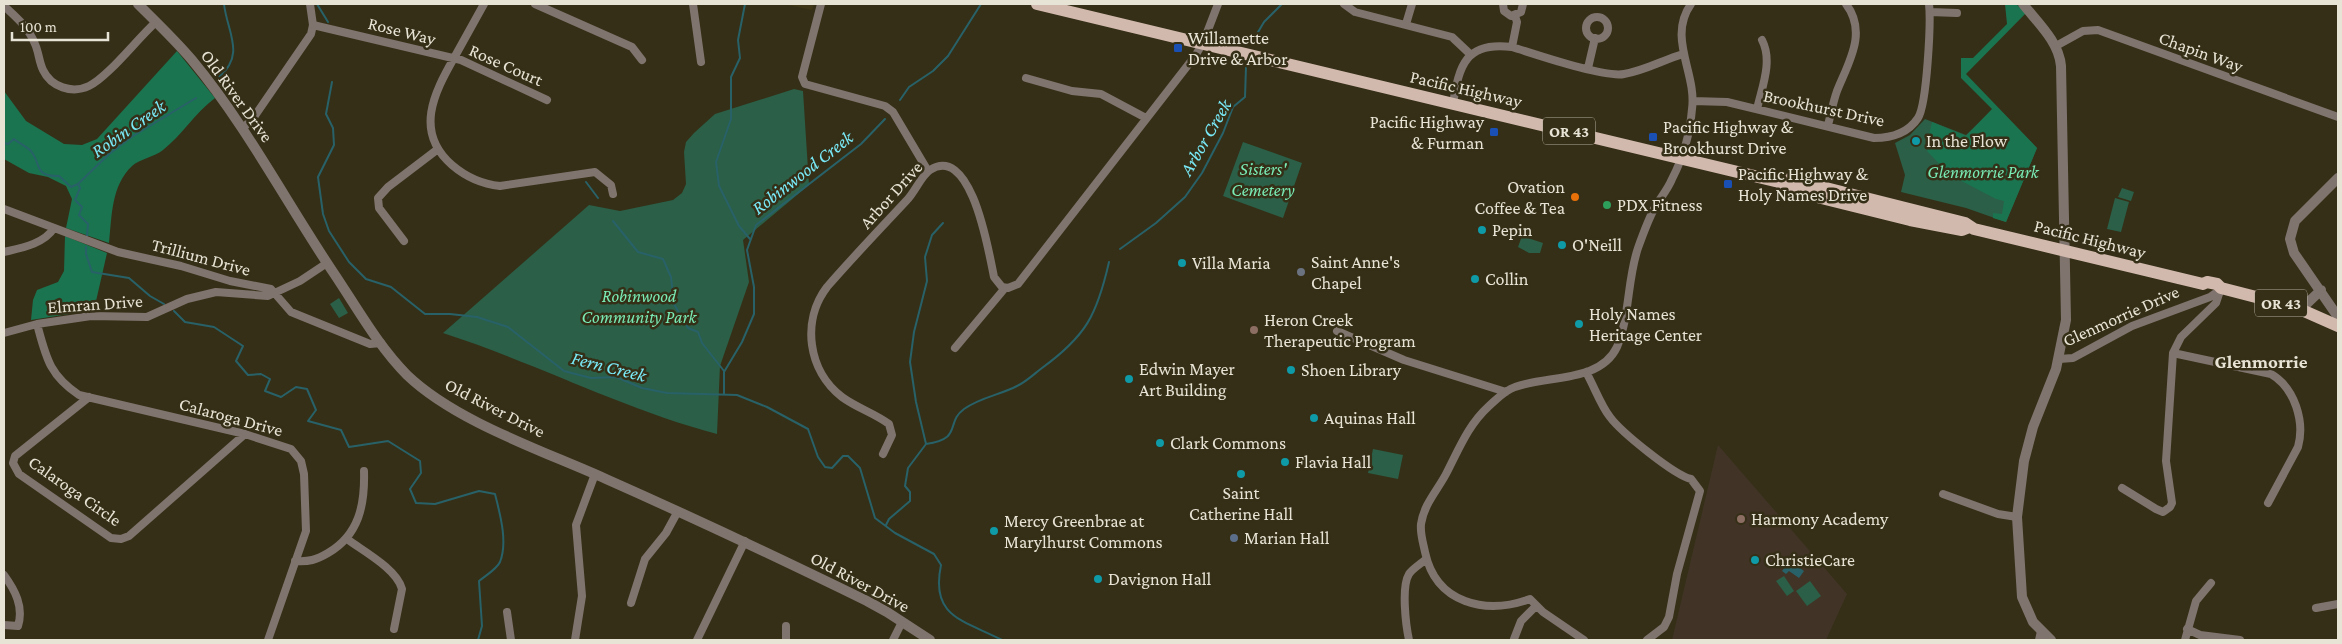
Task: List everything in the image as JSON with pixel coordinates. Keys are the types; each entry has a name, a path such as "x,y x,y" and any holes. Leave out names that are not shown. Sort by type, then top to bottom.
{"main road":[{"name":"OR 43","path":"1038,4 1203,43"},
{"name":"Pacific Highway","path":"1203,43 1780,182 1790,179 1852,193 1964,222 1969,228 2203,284 2206,288 2215,291 2221,288 2301,309 2338,326"}],"street":[{"name":"Old River Drive","path":"138,4 192,61 242,129 327,263 381,343 409,376 447,404 480,423 745,541 880,608 930,640"},
{"path":"242,129 254,117 305,44 313,25 310,4"},
{"path":"484,4 438,87 431,112 431,128 438,149 459,171 489,185 500,186 594,172 611,184 613,194"},
{"path":"535,4 632,47 642,60"},
{"path":"693,4 701,62"},
{"path":"821,4 802,77 806,84 886,106 893,112 928,171"},
{"path":"955,348 1005,288 1015,286 1024,278 1195,56 1203,43 1218,4"},
{"path":"1344,4 1354,12 1452,37 1470,54"},
{"path":"1406,24 1412,4"},
{"path":"1503,4 1504,11 1515,16 1521,12 1523,4"},
{"path":"1584,640 1574,637 1530,599 1517,604 1492,608 1477,606 1455,597 1442,585 1426,559 1420,536 1428,501 1442,480 1470,426 1506,392 1516,386 1586,372 1604,363 1616,347 1624,325 1628,286 1637,250 1649,220 1670,184 1689,132 1693,102 1683,54 1681,28 1684,16 1691,4"},
{"path":"1828,125 1837,90 1854,51 1856,28 1853,16 1846,4"},
{"name":"Glenmorrie Drive","path":"2023,4 2060,52 2061,66 2066,310 2059,359 2027,449 2020,484 2017,517 2022,597 2040,636 2052,640"},
{"path":"4,6 30,33 42,69 48,78 57,85 70,90 87,87 94,83 156,22"},
{"path":"1929,8 1956,13"},
{"name":"Brookhurst Drive","path":"1693,102 1727,102 1880,138 1901,133 1915,122 1922,106 1929,8"},
{"path":"1512,47 1517,22 1515,16"},
{"name":"Rose Way","path":"313,25 454,59"},
{"name":"Chapin Way","path":"2056,46 2083,31 2098,30 2338,117"},
{"path":"1588,68 1594,38"},
{"path":"1757,109 1768,60 1767,48 1762,40"},
{"path":"1453,104 1458,76 1465,60 1470,54 1499,45 1611,74 1625,74 1683,54"},
{"name":"Rose Court","path":"454,59 463,61 547,100"},
{"path":"1026,78 1072,91 1101,94 1146,118"},
{"path":"404,241 379,208 378,198 438,149"},
{"name":"Arbor Drive","path":"883,454 892,435 889,424 840,395 818,368 812,341 813,316 819,297 826,287 912,196 928,171 941,167 950,168 958,172 967,184 977,206 994,277 1005,288"},
{"path":"2338,178 2295,221 2290,234 2294,253 2338,317"},
{"name":"Trillium Drive","path":"4,210 118,252 181,266 230,281 271,289 291,312 370,344 381,343"},
{"path":"4,252 39,241 54,228"},
{"name":"Elmran Drive","path":"4,333 37,324 97,315 147,317 187,299 216,292 260,296 275,294 327,263"},
{"path":"2122,488 2163,512 2172,503 2166,461 2173,353 2181,337 2216,303 2221,288"},
{"name":"Glenmorrie Drive","path":"2059,359 2073,358 2132,326 2210,297 2221,288"},
{"path":"2301,309 2320,290"},
{"name":"Calaroga Drive","path":"37,324 45,354 54,374 73,390 89,397 245,434 290,449 301,461 304,474 307,524 268,640"},
{"path":"1338,331 1404,360 1506,392"},
{"path":"2173,353 2271,374 2284,385 2301,420 2301,437 2298,447 2268,503"},
{"path":"1586,372 1609,417 1668,466 1683,477 1691,478 1700,491 1678,574 1669,617 1664,627 1647,640"},
{"name":"Calaroga Circle","path":"89,397 15,456 13,463 19,474 111,538 121,539 129,536 245,434"},
{"path":"295,561 310,562 337,548 347,539 363,506 364,472"},
{"path":"575,640 582,596 576,525 595,474"},
{"path":"1943,494 1998,514 2017,517"},
{"path":"631,603 645,558 666,533 678,511"},
{"path":"347,539 389,570 400,583 402,589 394,630"},
{"path":"697,640 745,541"},
{"path":"1409,640 1406,613 1407,579 1414,569 1426,559"},
{"path":"4,575 18,601 20,624 18,627 4,625"},
{"path":"2186,640 2187,629 2196,601 2211,583"},
{"path":"2316,608 2338,604"},
{"path":"1514,639 1521,621 1536,606"},
{"path":"507,612 511,640"},
{"path":"893,640 902,622"},
{"path":"786,626 786,640"},
{"path":"2187,629 2200,634 2240,640"}],"shaded area":[{"path":"783,4 814,4 812,10"},
{"name":"Harmony Academy","path":"1718,445 1847,594 1826,640 1672,640"}],"green space":[{"name":"Glenmorrie Park","path":"2005,4 2016,4 2026,13 1966,74 2037,148 2006,222 1993,218 1993,213 2002,214 2004,201 1996,199 1950,175 1927,151 1932,142 1929,135 1932,122 1966,136 1992,109 1961,78 1961,58 1973,58 2007,24"},
{"path":"177,51 215,98 163,150 135,164 125,174 116,192 109,243 66,228 72,199 66,186 48,177 29,173 4,159 4,91 26,121 64,144 82,145 97,139"},
{"name":"Robinwood Community Park","path":"794,89 803,91 809,185 743,240 749,282 720,366 717,434 648,412 443,333 589,205 620,211 673,200 682,193 686,184 684,152 686,142 715,114"},
{"name":"Glenmorrie Park","path":"1996,106 2037,148 2006,222 1966,208 1901,192 1905,175 1895,143 1910,135 1925,119 1966,135"},
{"name":"Sisters' Cemetery","path":"1243,142 1302,163 1283,218 1223,196"},
{"path":"2122,188 2134,192 2131,201 2118,197"},
{"path":"2115,198 2129,202 2121,232 2107,229"},
{"path":"65,236 107,253 94,310 31,320 33,300 37,290 58,282 64,271"},
{"path":"1522,236 1543,243 1540,253 1529,253 1518,247"},
{"path":"339,298 348,313 339,318 330,304"},
{"path":"1373,449 1403,455 1398,479 1368,473"},
{"path":"1784,576 1794,591 1787,596 1776,581"},
{"path":"1810,581 1821,596 1807,606 1796,591"}],"water":[{"path":"1790,561 1804,571 1799,578 1789,571 1786,574 1782,571"}],"waterway":[{"name":"Robin Creek","path":"219,77 232,60 233,51 233,42 224,4"},
{"name":"Fern Creek","path":"317,4 328,22"},
{"path":"745,4 738,40 740,58 731,77 731,119 716,162 719,186 739,226 750,239"},
{"name":"Robinwood Creek","path":"900,100 909,87 933,71 948,56 981,4"},
{"name":"Arbor Creek","path":"1251,44 1264,22 1282,4"},
{"name":"Arbor Creek","path":"1120,249 1156,223 1185,197 1202,173 1223,133 1233,107 1245,97 1246,67"},
{"name":"Fern Creek","path":"332,82 326,114 333,128 334,145 318,177 323,214 329,231 349,262 366,279 391,287 425,314 477,317 508,327 564,371 591,378 616,377 642,388 667,393 737,395 767,407 808,429 818,457 825,467 832,468 843,456 848,456 860,468 875,518 895,533 934,554 941,565 940,596 945,606 963,621 1002,640"},
{"name":"Robin Creek","path":"78,184 109,154 133,136 196,98"},
{"name":"Robinwood Creek","path":"724,394 724,372 742,342 754,314 754,287 747,250 756,225 861,144 885,119"},
{"path":"4,143 8,144 14,139 31,151 42,172 51,176 59,176 71,187 78,184 80,188 75,200 82,207 79,215 88,224 87,236"},
{"path":"586,182 598,198"},
{"path":"613,221 638,252 663,259 671,277 674,304 688,328 698,332 702,343 724,371"},
{"path":"926,444 916,402 910,362 914,332 927,281 925,257 932,235 943,223"},
{"path":"86,247 86,254 92,272 129,278 150,296 164,304"},
{"name":"Arbor Creek","path":"886,525 889,519 910,501 910,492 905,486 908,468 926,444 945,438 952,430 958,414 964,409 1027,380 1057,356 1079,334 1087,323 1100,296 1109,262"},
{"path":"174,311 185,322 214,327 243,346 236,361 248,375 261,374 270,379 265,391 281,397 296,387 307,389 316,410 308,421 341,430 349,447 388,441 420,461 421,473 410,489 416,503 435,504 479,491 495,494 502,528 503,546 498,565 479,581 482,626 478,640"}],"place":[{"name":"Willamette Drive & Arbor","path":"1178,48"},
{"name":"Pacific Highway & Furman","path":"1494,132"},
{"name":"Pacific Highway & Brookhurst Drive","path":"1653,137"},
{"name":"In the Flow","path":"1916,141"},
{"name":"Pacific Highway & Holy Names Drive","path":"1728,184"},
{"name":"Ovation Coffee & Tea","path":"1575,197"},
{"name":"PDX Fitness","path":"1607,205"},
{"name":"Pepin","path":"1482,230"},
{"name":"O'Neill","path":"1562,245"},
{"name":"Villa Maria","path":"1182,263"},
{"name":"Saint Anne's Chapel","path":"1301,272"},
{"name":"Collin","path":"1475,279"},
{"name":"Holy Names Heritage Center","path":"1579,324"},
{"name":"Heron Creek Therapeutic Program","path":"1254,330"},
{"name":"Shoen Library","path":"1291,370"},
{"name":"Edwin Mayer Art Building","path":"1129,379"},
{"name":"Aquinas Hall","path":"1314,418"},
{"name":"Clark Commons","path":"1160,443"},
{"name":"Flavia Hall","path":"1285,462"},
{"name":"Saint Catherine Hall","path":"1241,474"},
{"name":"Harmony Academy","path":"1741,519"},
{"name":"Mercy Greenbrae at Marylhurst Commons","path":"994,531"},
{"name":"Marian Hall","path":"1234,538"},
{"name":"ChristieCare","path":"1755,560"},
{"name":"Davignon Hall","path":"1098,579"}],"district":[{"name":"Glenmorrie","path":"2261,361"}]}
